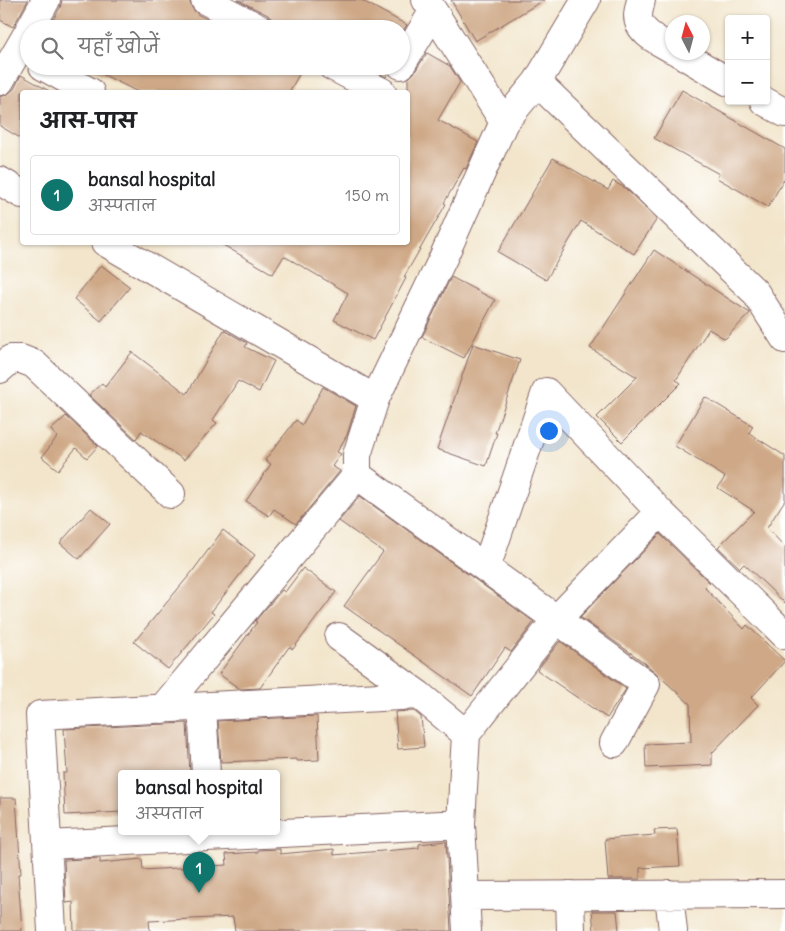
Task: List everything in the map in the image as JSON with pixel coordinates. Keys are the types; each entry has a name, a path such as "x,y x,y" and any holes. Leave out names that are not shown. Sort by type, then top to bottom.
{"street":[{"path":"37,20 46,0"},
{"path":"204,0 243,20"},
{"path":"162,710 357,475 357,455 375,400 443,258 504,122 537,82 586,0"},
{"path":"641,0 638,17 639,24 646,32 665,44"},
{"path":"430,6 504,122"},
{"path":"410,47 430,6"},
{"path":"0,81 20,52"},
{"path":"692,60 725,80"},
{"path":"59,75 86,90"},
{"path":"350,75 380,90"},
{"path":"385,90 395,75"},
{"path":"537,82 755,292 785,339"},
{"path":"770,104 785,113"},
{"path":"0,181 20,193"},
{"path":"110,245 375,400"},
{"path":"0,369 11,359 34,364 171,494"},
{"path":"486,568 546,392 660,512 785,634"},
{"path":"357,475 646,684 614,743"},
{"path":"467,931 461,824 466,734 557,619 660,512"},
{"path":"339,636 419,695 466,734"},
{"path":"52,931 40,716 419,695"},
{"path":"202,706 206,770"},
{"path":"280,831 461,824"},
{"path":"48,845 194,835"},
{"path":"669,894 673,931"},
{"path":"465,896 785,894"},
{"path":"570,895 571,931"}],"building":[{"path":"0,0 28,0 13,27 0,20"},
{"path":"62,0 189,0 197,14 209,20 53,20"},
{"path":"238,0 361,0 398,20 272,20 268,15"},
{"path":"451,0 544,0 475,41"},
{"path":"427,53 450,66 460,82 438,120 478,142 466,169 464,168 444,203 446,204 404,277 406,278 373,340 334,320 348,293 284,256 273,274 223,245 410,245 410,90 408,90 408,79"},
{"path":"21,75 47,90 20,90 20,138 0,126 0,97 14,89"},
{"path":"104,75 299,75 290,90 134,90"},
{"path":"682,90 785,149 785,178 768,207 717,178 719,174 654,138"},
{"path":"553,158 608,190 613,181 625,188 657,219 634,254 581,221 546,280 498,252"},
{"path":"654,250 750,313 725,339 709,329 676,380 681,383 622,442 597,417 637,377 590,348"},
{"path":"101,265 130,287 101,321 74,299"},
{"path":"451,277 495,300 464,358 422,337"},
{"path":"224,330 247,343 245,347 274,361 259,392 238,381 213,420 217,423 184,460 141,431 136,439 89,395 102,383 105,387 132,352 187,394"},
{"path":"473,344 520,360 495,433 497,433 486,466 437,449"},
{"path":"323,387 356,406 347,435 337,452 341,454 332,466 340,471 296,524 274,509 269,516 246,501 271,464 265,460 296,420 302,425"},
{"path":"705,397 753,426 749,433 785,456 785,500 767,528 785,547 785,603 744,564 740,568 718,547 754,511 718,488 725,477 675,446"},
{"path":"66,416 98,446 87,458 76,448 58,470 42,457 57,437 51,430"},
{"path":"360,496 534,622 511,652 505,648 472,696 344,606 383,552 339,521"},
{"path":"91,508 110,524 79,559 60,543"},
{"path":"223,530 255,555 211,612 214,614 168,669 134,642 192,572"},
{"path":"660,534 710,583 705,588 744,629 747,625 785,661 751,698 758,705 712,753 712,765 646,768 645,744 691,742 690,704 645,663 580,617"},
{"path":"303,568 336,592 293,649 289,647 260,688 240,689 219,674 257,622 255,621 282,590 285,592"},
{"path":"560,641 626,689 607,718 537,670"},
{"path":"414,711 421,717 424,747 398,749 395,712"},
{"path":"317,716 319,760 221,762 218,721"},
{"path":"187,723 190,770 118,770 118,812 65,815 63,773 67,773 64,729"},
{"path":"0,798 16,798 21,874 18,874 22,931 0,931"},
{"path":"677,829 680,866 640,868 640,879 608,879 605,839 655,835 654,830"},
{"path":"446,841 451,931 235,931 233,917 149,921 150,931 74,931 73,902 66,903 64,860 100,858 100,863 142,859 143,870 227,865 226,854 258,852 258,850 280,849 280,854 334,849 334,855 419,848 419,844"},
{"path":"592,911 617,911 619,930 594,931"}],"place":[{"name":"bansal hospital","path":"199,893"}]}
